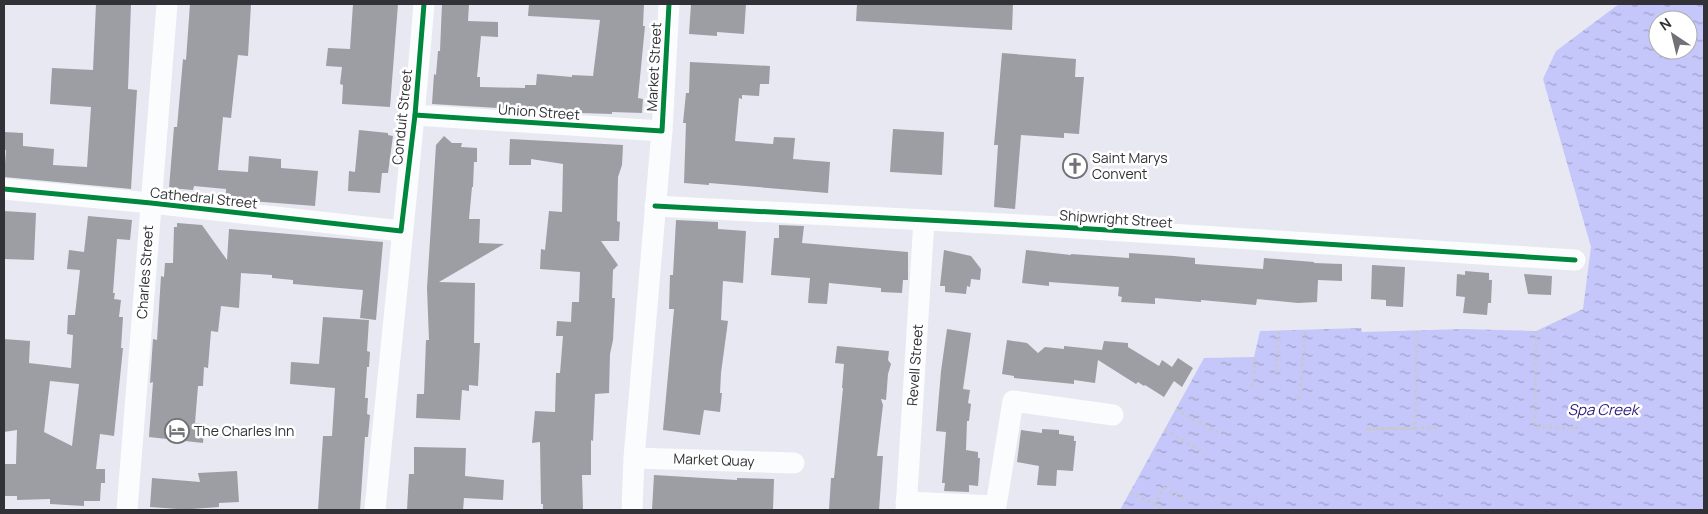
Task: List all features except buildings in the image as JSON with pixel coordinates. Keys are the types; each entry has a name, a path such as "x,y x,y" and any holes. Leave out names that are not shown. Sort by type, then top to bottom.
{"street":[{"name":"Charles Street","path":"127,510 167,4"},
{"name":"Conduit Street","path":"375,510 415,115 424,4"},
{"name":"Market Street","path":"632,510 634,458 654,206 662,131 669,4"},
{"name":"Union Street","path":"415,115 662,131"},
{"name":"Cathedral Street","path":"4,190 151,203 402,231"},
{"name":"Shipwright Street","path":"654,206 924,220 1575,260"},
{"name":"Revell Street","path":"906,506 924,220"},
{"path":"906,506 996,506 1013,401 1113,414"},
{"name":"Market Quay","path":"634,458 794,463"}],"path":[{"path":"1299,399 1306,329"},
{"path":"1276,373 1279,330"},
{"path":"1417,331 1415,428 1366,429 1438,428"},
{"path":"1536,332 1536,427 1578,428"},
{"path":"1253,387 1255,357"},
{"path":"1176,409 1218,433"},
{"path":"1165,430 1205,453"},
{"path":"1154,505 1164,488 1188,500"},
{"path":"1130,492 1165,510"}],"water":[{"name":"Spa Creek","path":"1619,4 1704,4 1704,510 1120,510 1204,358 1254,357 1260,331 1361,328 1362,332 1464,329 1536,331 1583,309 1591,247 1543,79 1556,51"}],"cycle path":[{"path":"4,189 151,203 401,231 415,115 424,4"},
{"path":"415,115 662,131 669,4"},
{"path":"655,206 1060,227 1575,260"}],"place":[{"name":"Saint Marys Convent","path":"1075,166"},
{"name":"The Charles Inn","path":"177,431"}]}
